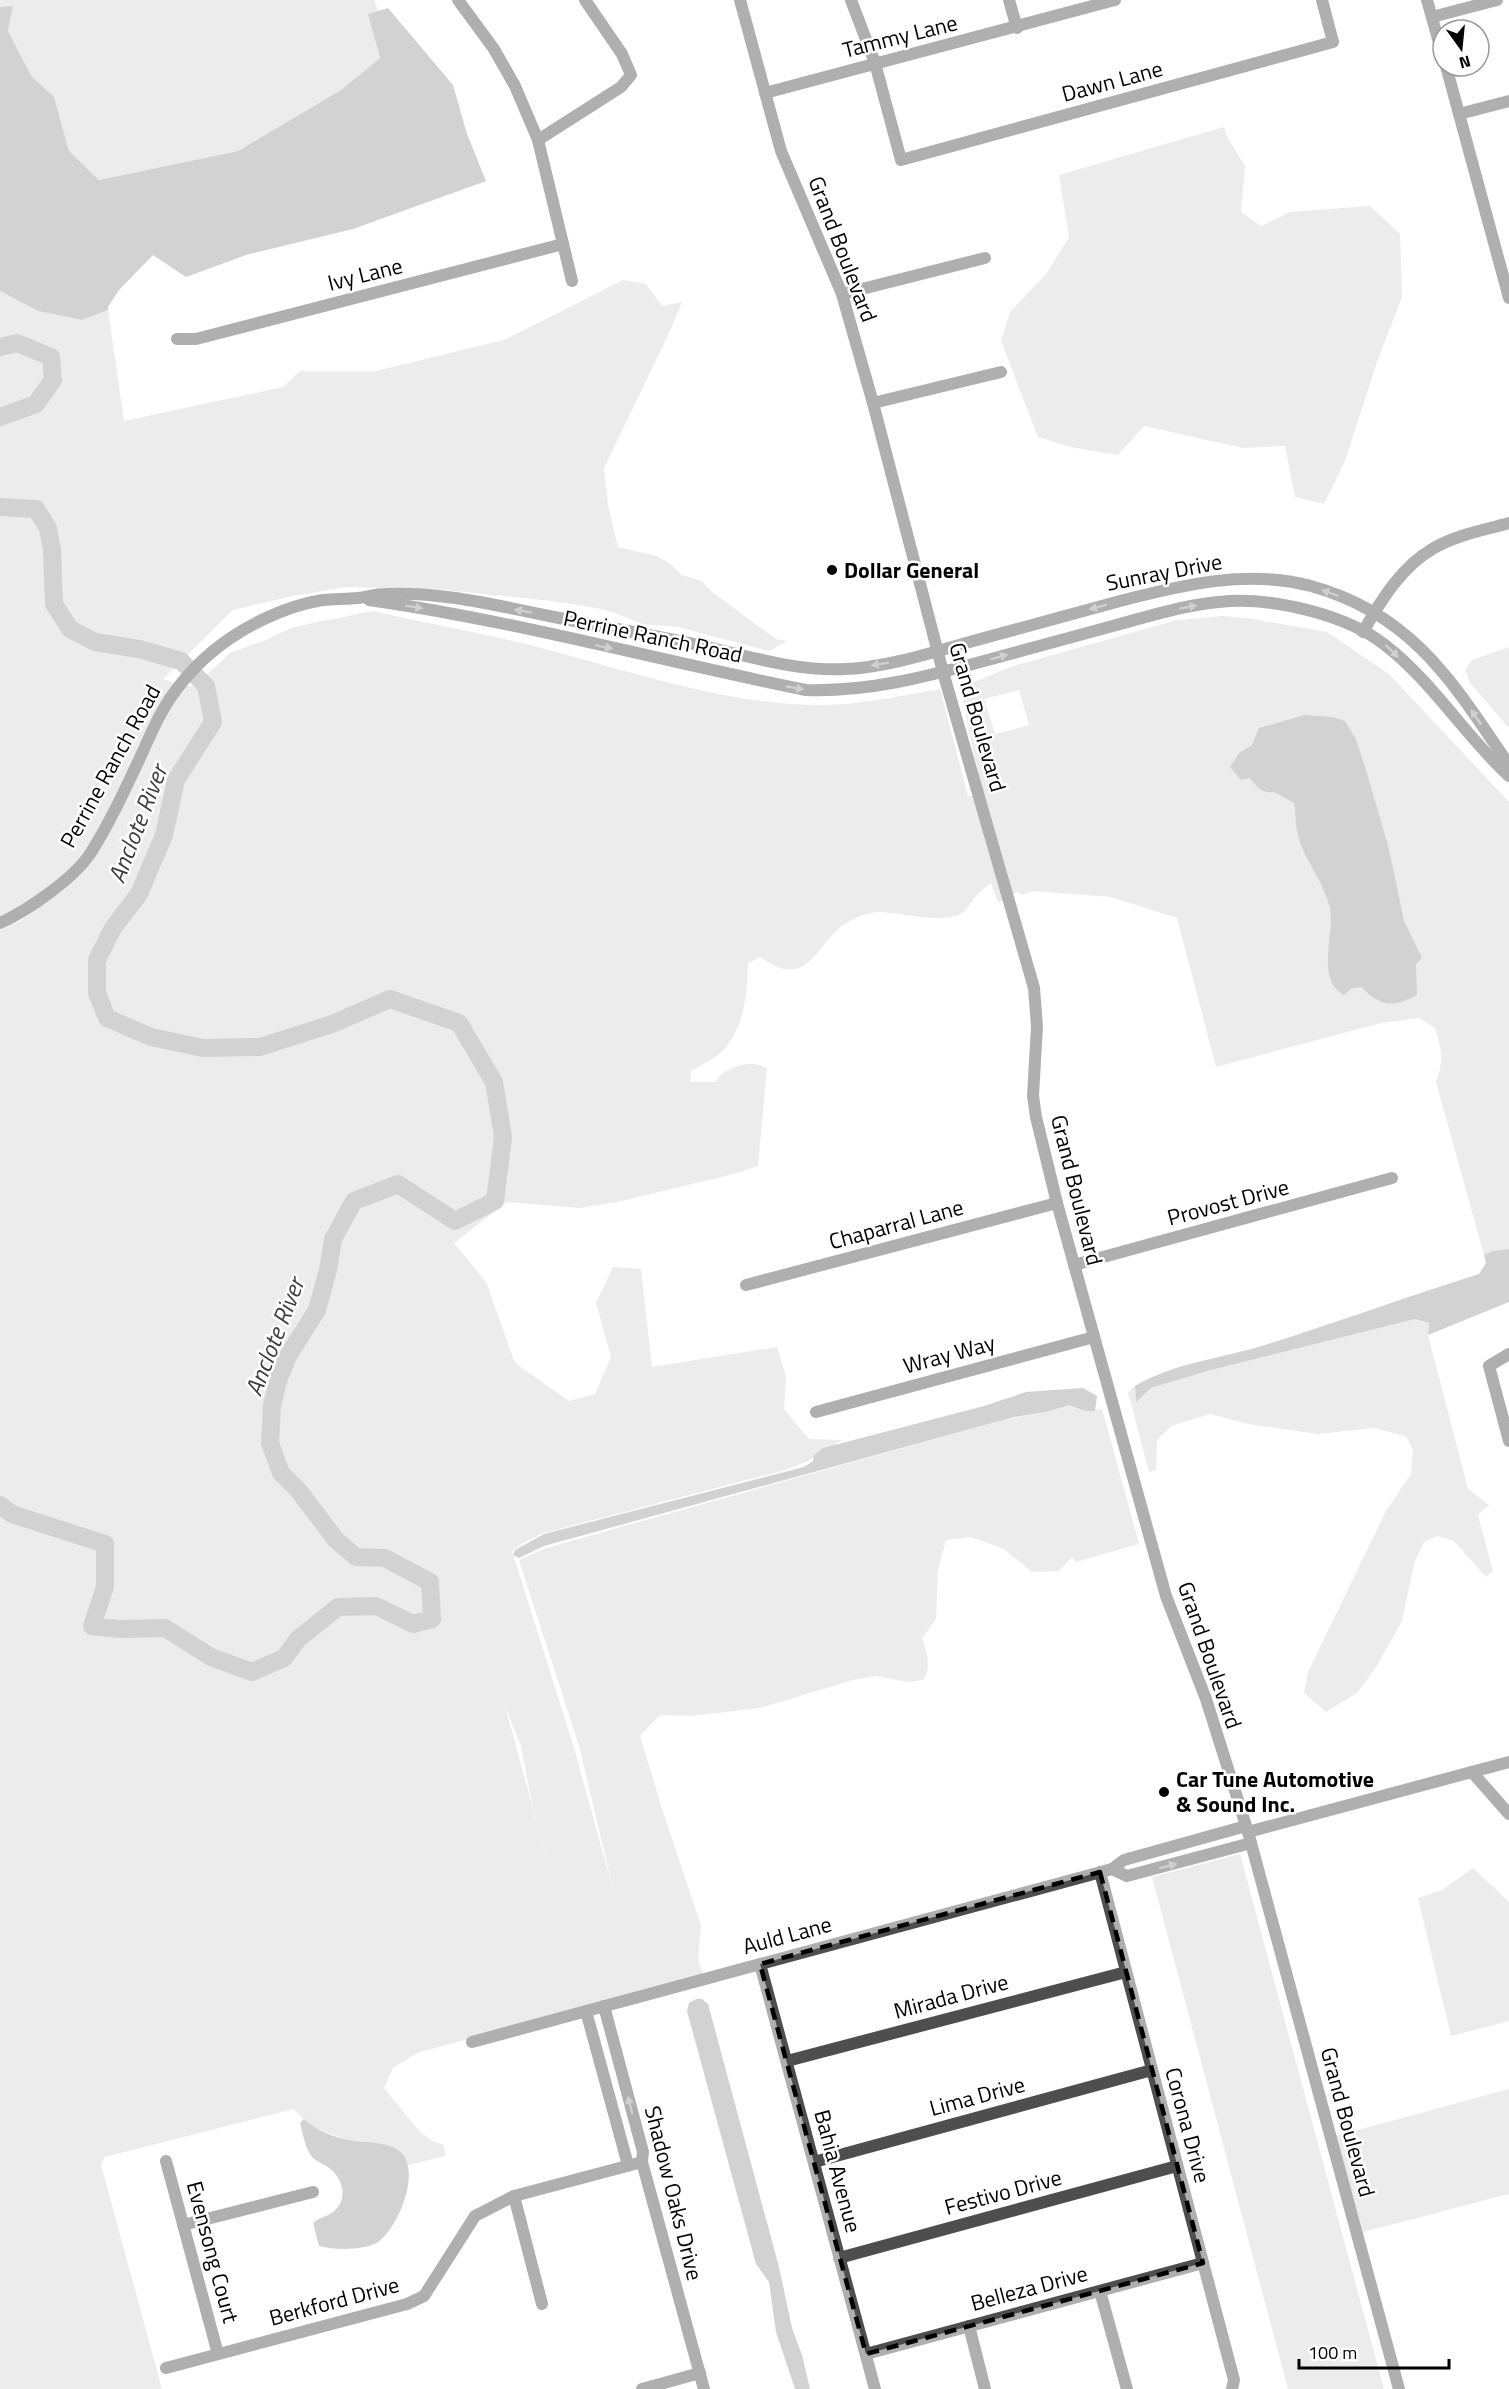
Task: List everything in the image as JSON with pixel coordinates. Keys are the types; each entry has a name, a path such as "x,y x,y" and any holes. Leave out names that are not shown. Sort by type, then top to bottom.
{"street":[{"path":"458,0 494,49 510,77 538,140 573,281"},
{"path":"538,140 621,87 631,75 622,54 585,0"},
{"name":"Grand Boulevard","path":"740,0 780,151 842,294 873,403 937,651 1034,988 1037,1026 1033,1096 1057,1203 1166,1596 1206,1699 1248,1834 1399,2389"},
{"path":"851,0 875,63"},
{"path":"1009,0 1017,28"},
{"name":"Tammy Lane","path":"765,93 1017,28 1115,0"},
{"name":"Dawn Lane","path":"875,63 901,160 1333,42 1322,0"},
{"path":"1427,0 1432,17 1497,0"},
{"path":"1449,78 1509,298"},
{"path":"1459,114 1509,101"},
{"name":"Ivy Lane","path":"177,339 196,339 563,244"},
{"path":"842,294 985,258"},
{"path":"873,403 1001,372"},
{"path":"1363,632 1389,590 1410,566 1434,548 1470,534 1509,524"},
{"name":"Sunray Drive","path":"937,651 1161,590 1205,581 1248,579 1311,586 1348,600 1398,628 1438,665 1509,765"},
{"name":"Perrine Ranch Road","path":"0,924 19,915 53,890 87,858 115,810 162,710 176,689 213,650 230,638 265,618 299,605 382,594 451,598 815,669 857,668 937,651"},
{"name":"Perrine Ranch Road","path":"356,598 441,612 806,690 836,691 878,687 943,672"},
{"name":"Sunray Drive","path":"943,672 1184,607 1231,601 1287,605 1343,622 1386,645 1440,698 1509,776"},
{"name":"Provost Drive","path":"1074,1265 1392,1178"},
{"name":"Chaparral Lane","path":"746,1285 1057,1203"},
{"name":"Wray Way","path":"816,1412 1094,1337"},
{"path":"1509,1354 1489,1366 1509,1441"},
{"path":"1248,1834 1509,1762"},
{"path":"1472,1772 1489,1795 1509,1814"},
{"name":"Auld Lane","path":"472,2042 1112,1869 1124,1860 1248,1834"},
{"name":"Auld Lane","path":"1112,1869 1127,1876 1248,1834"},
{"name":"Corona Drive","path":"1100,1872 1234,2380 1232,2389"},
{"name":"Bahia Avenue","path":"760,1964 875,2389"},
{"name":"Mirada Drive","path":"787,2061 1126,1972"},
{"name":"Shadow Oaks Drive","path":"604,2006 643,2152 642,2162 704,2389"},
{"name":"Shadow Oaks Drive","path":"586,2011 628,2165"},
{"name":"Lima Drive","path":"814,2162 1152,2070"},
{"name":"Evensong Court","path":"166,2161 218,2354"},
{"name":"Berkford Drive","path":"166,2368 407,2304 424,2296 475,2216 514,2196 642,2162"},
{"name":"Festivo Drive","path":"839,2258 1177,2166"},
{"path":"183,2225 313,2192"},
{"path":"514,2196 542,2304"},
{"name":"Belleza Drive","path":"866,2354 1203,2264"},
{"path":"1100,2291 1127,2389"},
{"path":"969,2326 986,2389"},
{"path":"642,2389 700,2373"}],"highlighted area":[{"path":"1100,1872 1203,2263 866,2354 760,1964"}],"shaded area":[{"path":"0,0 374,0 378,11 368,14 380,58 341,90 238,151 99,180 69,151 54,98 32,77 8,31 13,7 0,7"},
{"path":"13,6 8,31 32,77 54,97 69,151 99,180 238,151 341,90 380,58 368,14 388,8 453,85 467,134 486,181 353,229 246,255 186,277 153,255 119,290 108,310 82,320 38,311 0,291 0,7"},
{"path":"1224,127 1227,137 1245,166 1241,212 1261,226 1290,212 1370,206 1400,234 1402,297 1377,362 1345,461 1324,504 1295,497 1285,446 1243,448 1144,426 1118,455 1071,447 1038,437 1001,341 1010,312 1047,273 1069,237 1059,175"},
{"path":"623,280 646,284 662,306 682,302 604,468 608,505 618,547 657,556 682,575 702,581 712,592 776,639 787,641 769,651 678,627 642,624 607,610 552,601 446,590 346,587 233,610 163,679 174,682 154,715 106,817 84,853 45,889 0,917 0,291 38,311 82,320 108,310 124,421 283,387 300,371 376,371 504,340"},
{"path":"373,611 538,647 681,686 718,694 791,704 855,703 940,689 968,796 973,796 1003,900 998,903 991,883 962,913 954,916 933,918 869,913 840,928 803,966 792,969 778,967 760,957 748,963 746,996 737,1028 723,1051 691,1071 690,1082 716,1082 731,1068 747,1064 767,1068 758,1166 734,1174 617,1202 580,1208 507,1202 454,1243 486,1282 515,1363 569,1401 595,1394 611,1357 596,1303 613,1267 641,1269 652,1367 777,1347 786,1376 784,1409 809,1439 842,1440 808,1461 785,1470 540,1534 512,1551 574,1748 614,1893 579,1746 519,1560 546,1548 1003,1420 1046,1412 1063,1405 1085,1411 1102,1409 1139,1544 1076,1562 1072,1557 1059,1571 1032,1572 1004,1549 971,1537 946,1540 938,1570 936,1619 922,1638 928,1665 923,1680 908,1682 876,1676 853,1680 760,1708 691,1716 660,1715 640,1736 701,1925 698,1960 703,1974 417,2053 393,2068 384,2088 419,2131 432,2141 444,2145 445,2156 409,2165 398,2150 374,2143 347,2140 312,2127 293,2109 105,2157 101,2165 162,2389 0,2389 0,930 22,920 91,863 120,813 166,713 187,685 194,687 230,653 293,627","holes":["505,1706 521,1746 532,1803 556,1892"]},
{"path":"1223,616 1327,632 1389,674 1509,802 1509,1249 1492,1251 1484,1255 1436,1082 1441,1055 1435,1028 1419,1018 1381,1023 1216,1067 1177,918 1111,897 1033,891 1022,895 1018,892 1012,895 971,742 963,698 967,685 1013,666 1177,620","holes":["1019,690 1029,725 995,734 984,699"]},
{"path":"1509,647 1509,728 1470,683 1465,670 1472,660"},
{"path":"1305,715 1333,717 1345,721 1356,739 1389,849 1404,921 1422,958 1416,964 1417,995 1401,1002 1381,1002 1361,987 1352,988 1344,995 1335,988 1328,968 1330,908 1300,841 1294,803 1274,792 1263,791 1250,778 1241,780 1230,767 1239,753 1252,745 1259,728"},
{"path":"1509,1249 1509,1302 1428,1335 1429,1323 1415,1319 1211,1370 1151,1388 1136,1402 1135,1386 1149,1378 1197,1362 1262,1346 1479,1274 1486,1263 1484,1255 1492,1251"},
{"path":"1415,1319 1429,1323 1428,1335 1468,1489 1489,1505 1478,1515 1493,1571 1486,1577 1454,1541 1437,1536 1423,1543 1414,1564 1402,1621 1376,1667 1357,1693 1326,1712 1304,1693 1308,1672 1386,1511 1411,1474 1413,1451 1406,1436 1373,1428 1318,1434 1248,1424 1210,1414 1171,1426 1157,1440 1156,1470 1149,1472 1128,1392 1135,1386 1136,1401 1151,1388 1211,1370"},
{"path":"1083,1388 1097,1396 1095,1411 1085,1411 1069,1405 1046,1412 1014,1417 544,1546 519,1558 513,1555 515,1550 544,1534 804,1467 813,1461 814,1455 823,1448 984,1406 1026,1392"},
{"path":"1240,1854 1384,2389 1288,2389 1152,1877"},
{"path":"1473,1868 1509,1902 1509,2021 1451,2036 1418,1898 1442,1890"},
{"path":"702,1999 708,2004 810,2389 795,2389 776,2332 769,2282 756,2264 687,2011 689,2003"},
{"path":"1509,2089 1509,2194 1363,2232 1336,2136"},
{"path":"304,2119 319,2130 337,2137 392,2147 405,2158 409,2170 405,2197 393,2225 378,2242 365,2247 349,2249 319,2246 313,2223 331,2214 338,2207 342,2189 334,2172 310,2155 300,2123"}],"waterway":[{"name":"Anclote River","path":"0,347 17,343 51,357 53,380 36,404 0,417"},
{"name":"Anclote River","path":"0,507 36,509 48,528 52,550 54,604 70,629 95,642 139,649 181,661 206,686 213,722 176,780 164,835 139,894 113,928 97,960 97,993 107,1018 151,1037 203,1048 260,1047 332,1024 390,999 459,1023 494,1082 503,1137 495,1201 455,1221 398,1184 354,1201 333,1239 328,1270 317,1310 288,1356 272,1405 270,1443 281,1473 299,1491 336,1540 356,1557 385,1558 430,1582 432,1619 413,1624 376,1606 338,1607 298,1639 284,1658 252,1672 211,1657 165,1628 120,1629 92,1626 105,1587 105,1544 12,1514 0,1505"}],"place":[{"name":"Dollar General","path":"832,570"},
{"name":"Car Tune Automotive & Sound Inc.","path":"1164,1792"}]}
